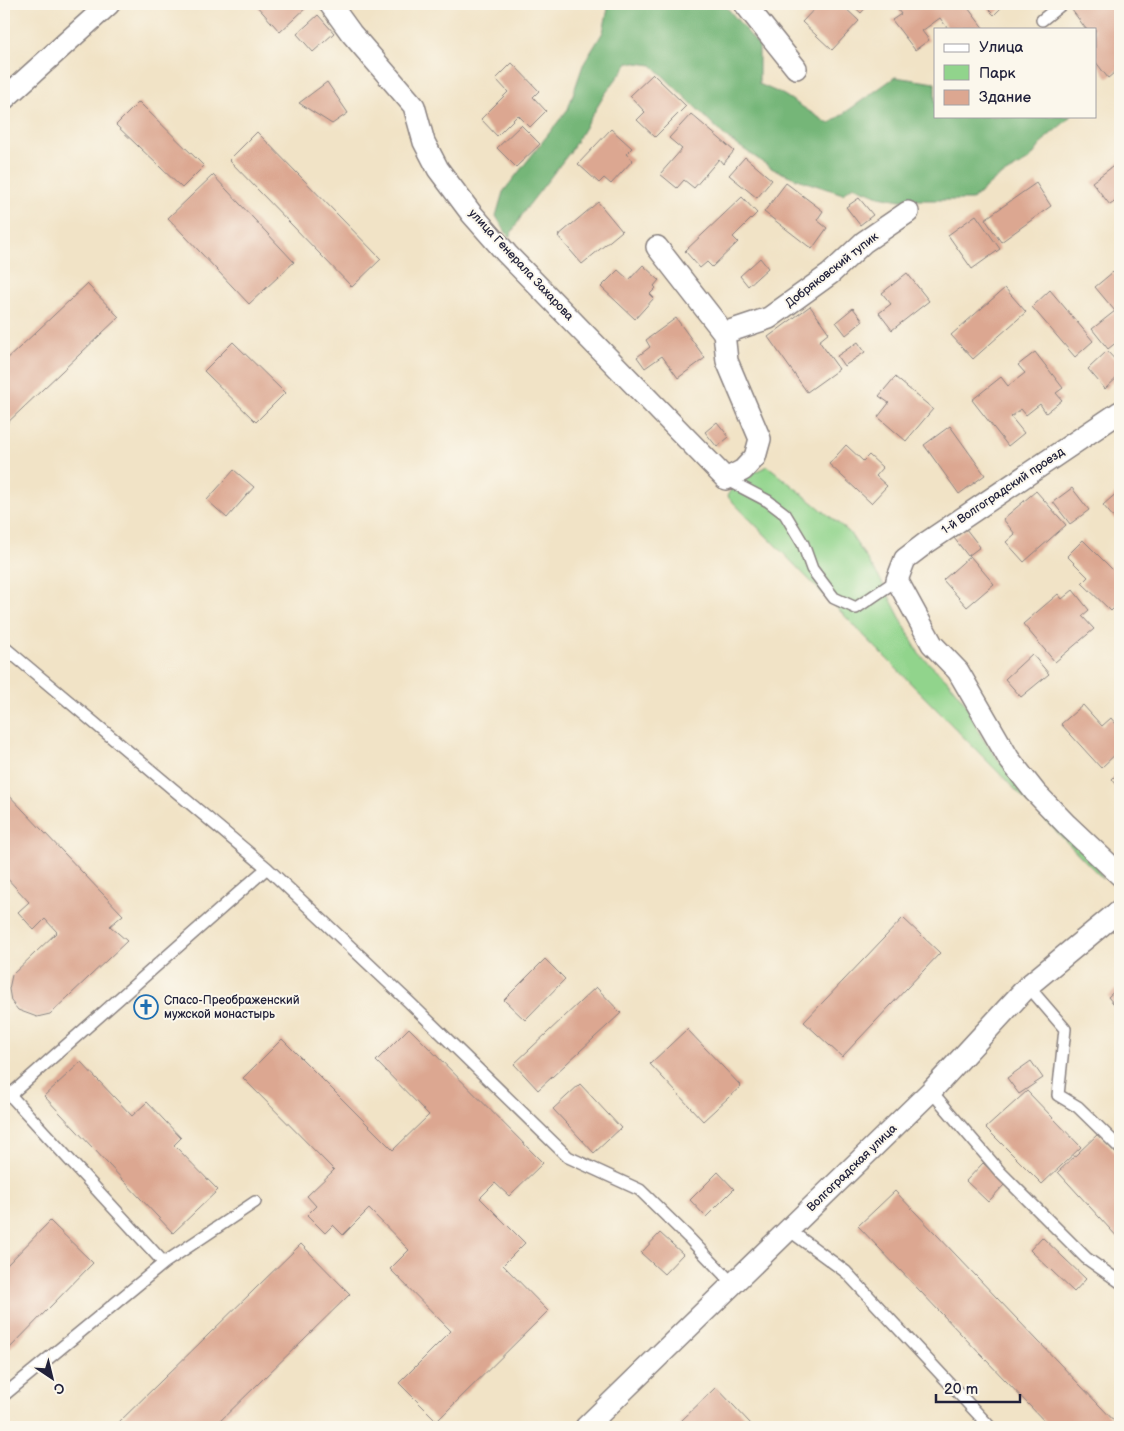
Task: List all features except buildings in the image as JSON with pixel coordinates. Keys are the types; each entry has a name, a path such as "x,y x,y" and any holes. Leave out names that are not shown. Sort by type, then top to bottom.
{"street":[{"path":"4,99 109,4"},
{"name":"улица Генерала Захарова","path":"330,4 351,33 414,106 424,142 438,169 472,213 507,254 726,479"},
{"path":"745,4 796,68"},
{"name":"Добряковский тупик","path":"724,334 770,318 830,274 864,242 908,212"},
{"path":"657,247 724,334 727,361 760,439 755,457 743,470 726,479"},
{"name":"1-й Волгоградский проезд","path":"897,580 905,559 926,543 1120,412"},
{"path":"897,580 932,644 958,671 1010,759 1035,792 1120,875"},
{"name":"Волгоградская улица","path":"586,1427 931,1091 1028,986 1120,910"}],"lane":[{"path":"1042,20 1062,4"},
{"path":"726,479 768,500 785,514 803,544 812,569 834,598 856,608 897,580"},
{"path":"4,646 267,868 409,1002 568,1157 640,1190 733,1284"},
{"path":"164,1263 7,1092 267,868"},
{"path":"1028,986 1065,1030 1058,1095 1078,1106 1120,1148"},
{"path":"931,1091 1000,1173 1086,1258 1120,1282"},
{"path":"4,1395 164,1263 255,1202"},
{"path":"789,1230 846,1272 990,1427"}],"green space":[{"path":"609,4 724,4 759,46 759,84 784,95 829,124 895,77 934,83 934,118 1070,118 1046,138 1029,160 997,178 972,200 900,200 879,196 853,186 843,194 773,169 727,138 652,65 629,62 605,94 570,152 525,210 509,237 496,216 503,192 568,109 583,65 603,32"},
{"path":"768,466 849,532 880,579 919,654 947,680 966,704 981,736 1000,762 1094,859 1103,879 727,496 738,479"}],"place":[{"name":"Спасо-Преображенский мужской монастырь","path":"146,1007"}]}
